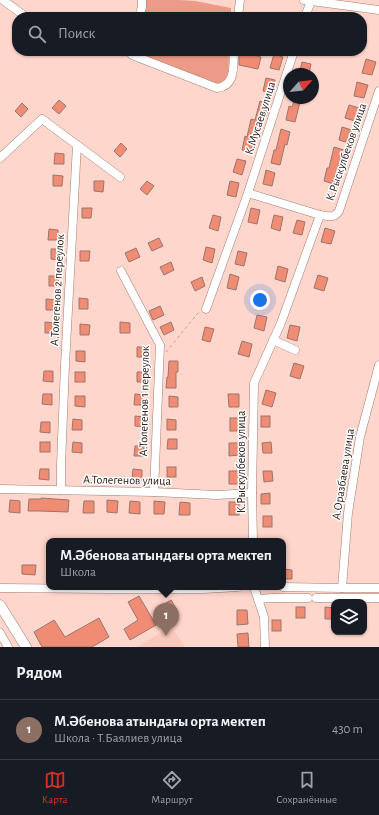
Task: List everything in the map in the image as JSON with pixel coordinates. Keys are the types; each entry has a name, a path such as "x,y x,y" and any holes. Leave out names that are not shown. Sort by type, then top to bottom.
{"main road":[{"path":"0,605 26,647"}],"street":[{"path":"3,0 19,12"},
{"path":"140,12 142,0"},
{"path":"239,12 240,0"},
{"path":"306,12 308,0 379,10"},
{"path":"135,56 216,88 228,84 231,78 233,56"},
{"name":"К.Мусаев улица","path":"206,309 248,192 292,56"},
{"name":"К.Рыскулбеков улица","path":"253,538 252,493 254,383 284,316 320,215 333,217 338,211 379,91"},
{"path":"0,158 42,119 120,177"},
{"name":"А.Толегенов 2 переулок","path":"61,490 64,364 77,145"},
{"path":"248,192 320,215"},
{"name":"А.Толегенов 1 переулок","path":"121,271 160,345 154,492"},
{"path":"273,340 295,350"},
{"name":"А.Оразбаева улица","path":"342,588 348,513 360,437 379,365"},
{"name":"А.Толегенов улица","path":"0,489 154,492 217,495 252,493"},
{"path":"286,586 379,588"},
{"path":"0,588 46,588"},
{"path":"255,590 264,617 264,647"},
{"path":"258,599 379,598"},
{"path":"0,633 8,647"}],"path":[{"path":"160,351 167,352 198,313 206,309"}],"shaded area":[{"path":"144,0 195,1 231,8 231,12 141,12"},
{"path":"144,56 229,56 227,76 225,80 216,85"},
{"path":"171,626 185,647 138,647"}],"building":[{"path":"239,56 261,57 258,69 239,65"},
{"path":"273,56 283,57 279,70 270,68"},
{"path":"366,59 376,62 372,75 362,73"},
{"path":"302,62 311,64 310,68 300,68"},
{"path":"266,78 275,80 272,93 263,91"},
{"path":"357,82 368,85 364,98 354,96"},
{"path":"59,100 66,106 59,114 52,108"},
{"path":"260,101 269,104 266,117 262,116 251,152 242,150 251,119 255,120"},
{"path":"22,103 28,109 21,117 15,111"},
{"path":"293,104 300,104 295,122 286,120 289,106 292,107"},
{"path":"349,105 359,108 355,121 345,118"},
{"path":"342,127 352,130 349,143 339,140"},
{"path":"281,129 290,132 287,145 285,144 280,165 271,163"},
{"path":"121,143 127,149 120,157 114,151"},
{"path":"334,147 344,150 334,184 324,181"},
{"path":"55,153 64,154 64,164 54,164"},
{"path":"237,159 246,161 242,175 233,172"},
{"path":"266,170 275,173 272,186 263,184"},
{"path":"53,175 63,176 62,186 53,186"},
{"path":"94,181 104,181 103,192 94,191"},
{"path":"147,181 154,186 147,195 140,189"},
{"path":"230,181 239,183 236,197 227,195"},
{"path":"82,208 92,208 91,218 82,218"},
{"path":"251,208 260,210 257,224 248,222"},
{"path":"213,215 221,217 218,231 209,228"},
{"path":"274,215 283,217 280,231 271,228"},
{"path":"297,220 305,222 302,235 293,233"},
{"path":"325,228 335,231 331,244 321,242"},
{"path":"49,229 58,230 58,240 48,240"},
{"path":"159,238 163,246 152,251 148,243"},
{"path":"206,247 215,249 212,263 203,260"},
{"path":"136,248 140,257 129,262 125,253"},
{"path":"51,249 61,249 60,260 51,259"},
{"path":"80,251 90,251 89,261 80,261"},
{"path":"238,251 247,253 244,266 235,264"},
{"path":"171,262 174,270 164,275 160,267"},
{"path":"278,266 288,269 285,282 275,279"},
{"path":"230,274 239,277 236,290 227,288"},
{"path":"318,275 328,278 324,291 314,288"},
{"path":"49,276 58,276 58,286 49,286"},
{"path":"202,277 205,286 195,291 191,282"},
{"path":"79,298 88,299 88,309 79,309"},
{"path":"46,299 56,300 55,310 46,310"},
{"path":"160,306 164,315 153,320 149,311"},
{"path":"257,315 267,317 264,331 254,328"},
{"path":"45,322 55,323 54,333 45,333"},
{"path":"120,322 130,323 130,333 120,333"},
{"path":"171,322 174,330 164,335 160,327"},
{"path":"80,324 90,325 89,335 80,335"},
{"path":"290,325 300,327 297,341 287,338"},
{"path":"205,327 214,329 210,342 202,340"},
{"path":"242,341 252,344 249,357 238,354"},
{"path":"137,347 147,347 146,357 137,357"},
{"path":"76,351 85,351 85,362 76,361"},
{"path":"169,361 178,361 176,388 166,388"},
{"path":"294,363 304,366 300,379 290,376"},
{"path":"44,371 53,371 53,382 43,381"},
{"path":"75,372 85,372 85,382 75,382"},
{"path":"137,372 147,372 146,382 137,382"},
{"path":"266,390 276,393 272,407 262,404"},
{"path":"43,394 52,394 52,405 42,404"},
{"path":"135,394 144,395 144,405 134,405"},
{"path":"228,394 239,394 239,407 229,407"},
{"path":"75,396 85,396 85,407 75,406"},
{"path":"169,396 178,397 178,407 169,407"},
{"path":"135,416 145,417 144,427 135,426"},
{"path":"261,416 270,416 270,427 261,427"},
{"path":"230,418 240,418 240,431 230,431"},
{"path":"73,419 82,420 82,430 72,430"},
{"path":"167,419 176,420 176,430 167,430"},
{"path":"41,422 50,422 50,433 40,432"},
{"path":"168,439 177,439 177,449 167,449"},
{"path":"40,442 50,442 50,452 40,452"},
{"path":"73,442 82,443 82,453 72,452"},
{"path":"271,442 272,453 263,453 262,443"},
{"path":"229,443 239,443 239,455 229,456"},
{"path":"135,446 144,446 144,456 134,456"},
{"path":"167,467 176,467 176,477 167,477"},
{"path":"40,469 49,469 49,480 39,479"},
{"path":"133,469 142,470 142,480 132,480"},
{"path":"229,471 239,471 240,484 229,484"},
{"path":"263,471 272,471 273,481 264,482"},
{"path":"270,493 270,504 261,504 261,494"},
{"path":"41,498 69,500 68,512 28,511 29,499"},
{"path":"10,500 20,501 20,513 9,512"},
{"path":"107,500 118,501 117,513 107,512"},
{"path":"84,501 94,501 94,513 83,513"},
{"path":"130,501 140,502 140,514 129,513"},
{"path":"154,501 165,502 164,514 154,514"},
{"path":"180,502 190,503 190,515 179,515"},
{"path":"229,502 239,502 239,515 229,515"},
{"path":"263,516 272,516 272,527 263,527"},
{"path":"22,565 36,565 35,575 22,574"},
{"path":"286,569 292,570 292,579 286,579"},
{"path":"139,596 156,625 130,640 124,629 138,620 128,602"},
{"path":"171,600 177,610 168,616 161,606"},
{"path":"296,607 305,607 305,618 296,618"},
{"path":"325,607 331,608 331,619 325,619"},
{"path":"237,610 247,610 248,624 237,625"},
{"path":"99,618 109,637 92,647 42,647 34,632 54,620 65,637"},
{"path":"272,620 281,620 281,631 272,631"},
{"path":"248,633 249,647 238,647 237,634"}],"place":[{"name":"М.Әбенова атындағы орта мектеп","path":"166,636"}]}
